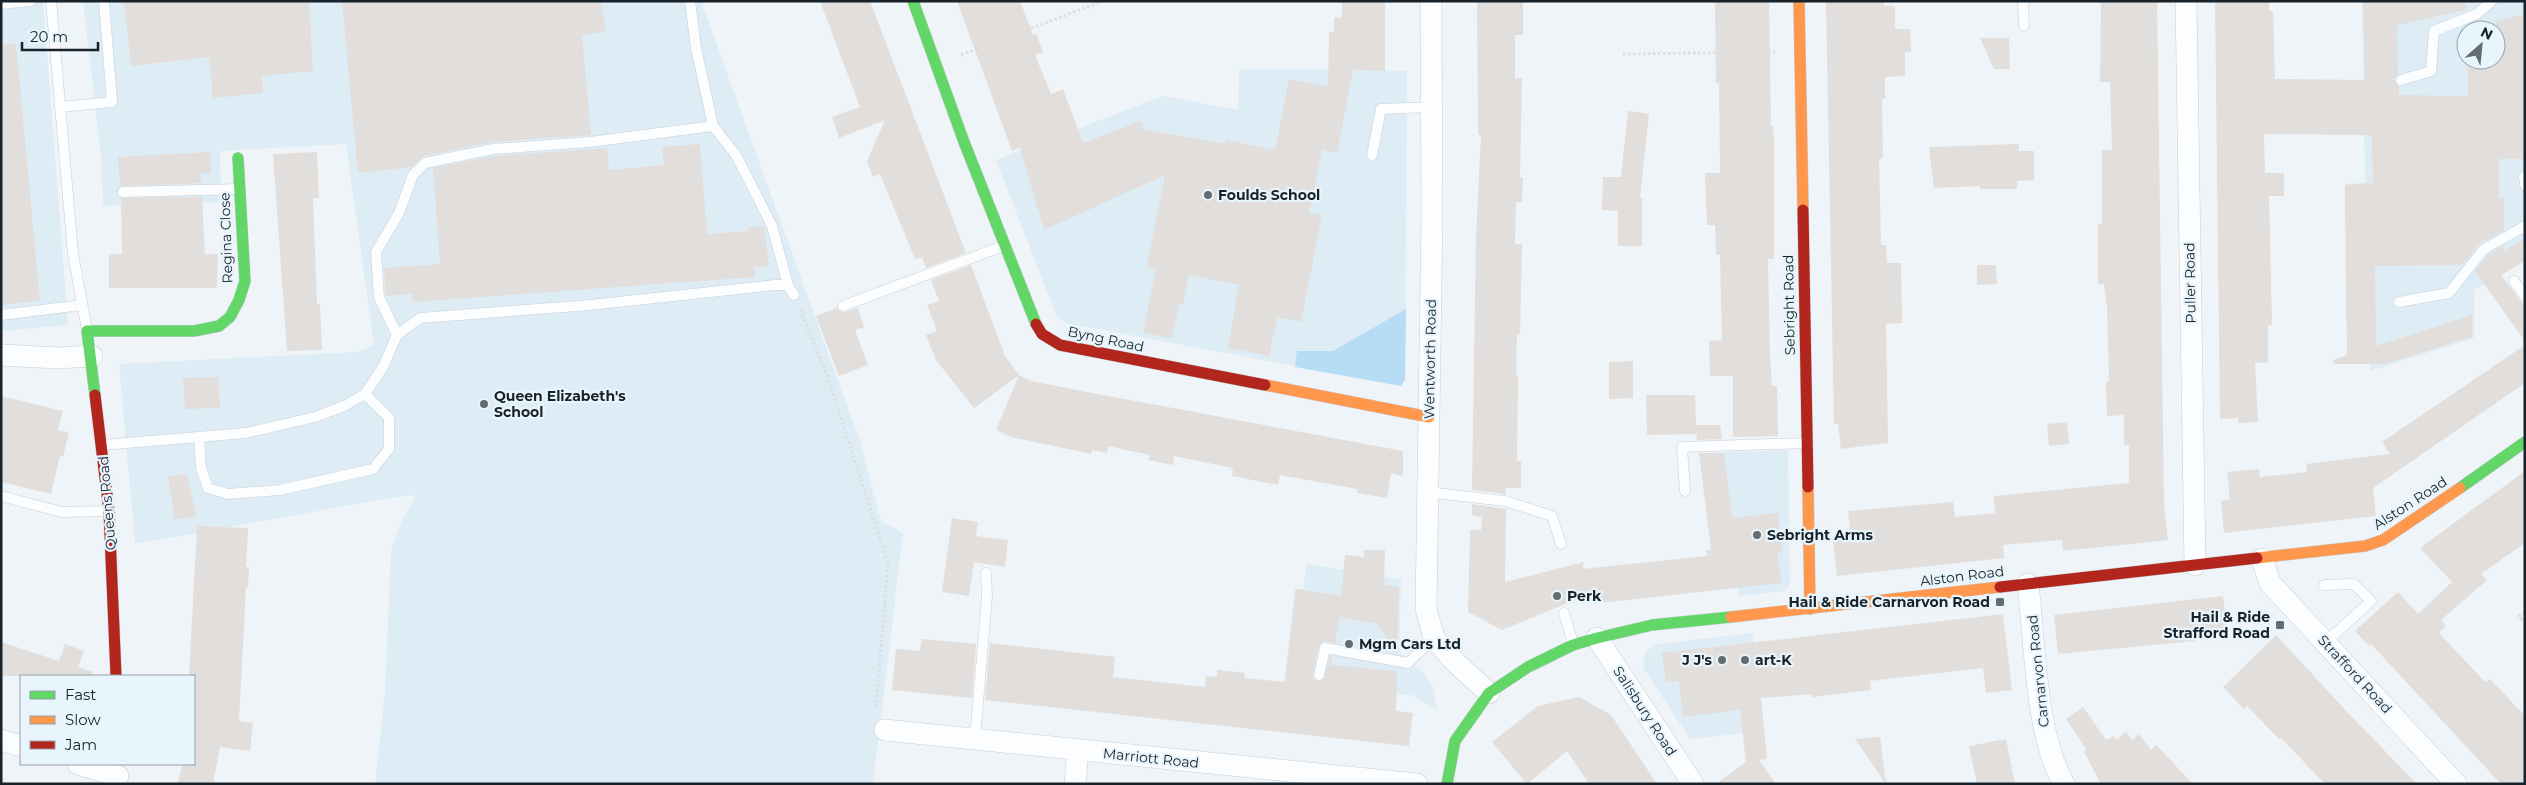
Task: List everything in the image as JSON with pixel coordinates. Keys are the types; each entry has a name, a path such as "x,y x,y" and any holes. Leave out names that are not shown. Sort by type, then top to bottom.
{"street":[{"name":"Byng Road","path":"913,1 964,142 1033,318 1042,334 1060,345 1429,417"},
{"name":"Wentworth Road","path":"1431,1 1426,609 1434,638 1456,663 1490,694"},
{"name":"Sebright Road","path":"1798,1 1810,609"},
{"name":"Puller Road","path":"2186,1 2195,565"},
{"name":"Regina Close","path":"87,331 198,331 217,327 230,317 241,300 245,280 238,158"},
{"name":"Queens Road","path":"87,331 92,356 109,511 116,675"},
{"path":"1,355 57,358 92,356"},
{"name":"Alston Road","path":"1447,784 1455,741 1490,694 1528,667 1573,645 1652,625 2262,559 2365,546 2383,540 2525,443"},
{"name":"Strafford Road","path":"2262,559 2270,583 2456,784"},
{"name":"Carnarvon Road","path":"2028,584 2044,729 2058,774 2064,784"},
{"name":"Salisbury Road","path":"1597,638 1693,784"},
{"name":"Marriott Road","path":"880,723 975,738 1078,750 1417,784"},
{"path":"1,740 20,746"},
{"path":"1075,784 1078,750"},
{"path":"82,765 117,774"}],"lane":[{"path":"1,4 30,1"},
{"path":"51,1 73,254 87,331"},
{"path":"60,108 112,102 104,1"},
{"path":"690,1 696,48 714,126 736,155 772,226 788,285 794,295"},
{"path":"2023,1 2024,26"},
{"path":"2401,80 2431,71 2434,31 2477,14 2492,1"},
{"path":"1372,155 1381,109 1431,108"},
{"path":"397,335 379,297 376,252 399,213 413,175 425,163 493,150 590,142 714,126"},
{"path":"2524,177 2525,185"},
{"path":"123,192 239,189"},
{"path":"2399,302 2449,293 2484,249 2525,226"},
{"path":"843,306 1005,245"},
{"path":"2514,281 2525,296"},
{"path":"102,445 246,432 315,417 344,406 365,394 383,367 397,335 420,318 788,285"},
{"path":"1,316 82,305"},
{"path":"199,436 201,468 208,488 228,494 280,490 373,470 389,449 389,418 365,394"},
{"path":"1685,491 1682,447 1807,443"},
{"path":"1427,492 1505,501 1552,516 1561,544"},
{"path":"1,496 62,512 109,511"},
{"path":"975,738 988,597 986,573"},
{"path":"2324,585 2354,584 2370,601 2326,642"},
{"path":"1564,613 1573,645"},
{"path":"1319,675 1325,648 1408,663 1434,638"}],"path":[{"path":"937,64 1103,1"},
{"path":"1623,54 1800,51"},
{"path":"794,295 827,375 888,563 880,723"},
{"path":"2525,612 2519,616 2525,624"}],"shaded area":[{"path":"1,1 43,1 68,325 1,331"},
{"name":"Queen Elizabeth's School","path":"83,1 701,1 861,444 881,521 903,533 873,784 375,784 385,693 391,551 401,522 416,495 384,499 135,544 119,364 357,352 374,345 346,144 220,151 221,202 103,206 101,157"},
{"path":"2362,1 2525,1 2525,259 2474,290 2474,338 2370,371 2372,323 2346,324 2345,184 2365,183"},
{"name":"Foulds School","path":"1239,69 1407,71 1405,380 1401,386 1066,323 1057,317 996,160 1163,96 1238,110"},
{"path":"1406,309 1405,380 1401,386 1295,367 1297,351 1333,351"},
{"path":"1788,450 1790,584 1785,591 1739,596 1724,452"},
{"path":"1307,564 1401,580 1399,651 1426,676 1433,687 1437,710 1412,695 1284,683 1295,589 1303,589"},
{"path":"1753,633 1763,731 1690,739 1644,669 1643,662 1646,651 1659,644"}],"building":[{"path":"124,1 309,1 313,71 262,76 263,93 213,98 209,57 131,66"},
{"path":"342,1 600,1 606,32 582,35 591,135 492,142 424,156 411,167 358,173"},
{"path":"820,1 870,1 966,253 926,268 922,257 915,259 880,174 873,177 867,161 885,120 839,138 832,117 860,107"},
{"path":"957,1 1020,1 1033,35 1036,33 1043,52 1035,55 1051,94 1063,89 1083,143 1141,121 1143,129 1225,144 1226,140 1275,150 1289,79 1328,87 1329,32 1334,32 1334,17 1342,18 1342,1 1385,1 1385,71 1353,70 1337,153 1322,149 1309,213 1322,215 1301,322 1277,317 1269,356 1228,348 1239,285 1189,275 1183,304 1179,303 1172,338 1143,333 1156,269 1147,267 1165,175 1044,230 1020,148 1012,151"},
{"path":"1477,1 1523,1 1523,35 1515,35 1515,78 1522,78 1520,177 1523,177 1522,202 1516,202 1515,244 1522,244 1520,334 1517,334 1516,375 1518,375 1517,461 1521,461 1521,488 1506,488 1506,494 1472,490 1476,236 1481,135 1478,135"},
{"path":"1715,1 1769,1 1771,126 1773,126 1774,146 1774,259 1768,259 1770,357 1772,386 1777,386 1778,436 1733,437 1733,376 1710,376 1709,341 1722,340 1720,255 1716,255 1715,225 1707,225 1705,173 1720,173 1719,83 1716,83"},
{"path":"1826,1 1884,1 1884,6 1895,6 1895,29 1910,29 1911,52 1905,52 1905,76 1885,77 1885,99 1882,99 1883,158 1879,159 1881,245 1886,245 1887,263 1901,263 1902,323 1886,324 1888,443 1841,449 1838,424 1834,424"},
{"path":"2101,1 2157,1 2164,504 2168,540 2063,551 2062,540 2003,545 2004,558 1837,576 1833,541 1851,538 1848,511 1953,502 1955,517 1995,513 1994,496 2129,483 2129,445 2124,445 2124,415 2107,416 2106,382 2109,381 2107,305 2104,284 2098,284 2098,224 2102,223 2102,150 2112,150 2110,82 2100,82"},
{"path":"2215,1 2269,1 2269,11 2273,11 2275,79 2365,80 2363,1 2465,1 2466,10 2397,25 2398,74 2394,79 2399,86 2399,95 2468,96 2468,70 2506,70 2506,20 2502,20 2525,14 2525,159 2499,159 2499,198 2504,198 2504,230 2480,243 2462,265 2375,266 2376,346 2472,315 2472,337 2385,364 2334,364 2333,360 2347,355 2345,185 2373,183 2372,135 2264,134 2265,173 2284,173 2284,196 2269,196 2272,325 2268,325 2268,362 2255,363 2258,422 2238,423 2238,418 2220,419"},
{"path":"1980,38 2009,38 2010,69 1994,69"},
{"path":"16,44 40,301 1,305 1,45"},
{"path":"1628,111 1649,114 1640,198 1642,198 1642,246 1618,246 1618,211 1602,210 1603,177 1621,177"},
{"path":"700,144 707,234 748,231 747,227 764,226 769,266 754,267 755,277 413,302 412,294 386,296 384,268 440,264 433,168 494,156 607,148 609,170 664,165 662,147"},
{"path":"2019,144 2019,151 2034,151 2034,180 2017,181 2017,189 1980,189 1980,186 1934,188 1929,147"},
{"path":"210,152 211,173 201,173 202,183 120,186 118,157"},
{"path":"317,152 319,198 313,198 317,305 320,304 322,350 287,351 273,154"},
{"path":"202,197 205,254 218,254 217,288 109,288 109,254 122,254 121,198"},
{"path":"2525,239 2525,261 2501,275 2525,307 2525,341 2475,271 2489,254 2504,246 2504,251"},
{"path":"971,265 1005,356 1019,375 974,408 936,360 926,335 937,331 927,305 939,301 931,280"},
{"path":"1977,265 1996,265 1997,284 1977,285"},
{"path":"837,308 842,313 858,308 864,327 855,330 868,365 839,376 816,316"},
{"path":"2525,345 2525,383 2373,488 2376,516 2224,533 2221,501 2230,500 2227,472 2259,469 2260,477 2307,472 2306,464 2390,454 2382,442"},
{"path":"1633,361 1633,398 1609,399 1609,362"},
{"path":"1019,375 1031,381 1403,451 1403,476 1391,473 1387,498 1357,493 1358,489 1280,475 1278,485 1232,476 1233,468 1174,456 1173,465 1148,460 1150,455 1108,446 1107,453 1092,450 1091,454 1011,437 996,430"},
{"path":"218,377 220,408 185,409 183,378"},
{"path":"1646,395 1695,395 1696,425 1720,425 1722,439 1697,440 1696,428 1696,434 1647,435"},
{"path":"1,396 63,411 58,430 69,433 63,456 60,456 51,494 1,482"},
{"path":"2067,422 2069,444 2049,446 2047,424"},
{"path":"1699,453 1724,453 1732,518 1778,513 1782,553 1777,553 1781,583 1600,603 1599,590 1502,630 1468,612 1470,530 1481,530 1482,517 1472,515 1472,504 1506,509 1505,582 1584,562 1582,569 1707,556 1706,550 1711,550"},
{"path":"2525,471 2525,543 2481,574 2487,580 2441,620 2446,626 2439,633 2485,682 2490,679 2525,716 2525,784 2501,784 2371,644 2369,646 2355,631 2398,592 2418,614 2452,582 2420,548"},
{"path":"187,474 196,516 175,520 168,477"},
{"path":"952,518 978,522 976,536 1008,540 1005,567 974,562 969,596 942,592"},
{"path":"197,526 248,528 246,567 249,567 248,587 246,587 239,721 253,723 250,751 220,747 213,784 178,784 182,765 195,765 195,675 189,675"},
{"path":"1364,550 1385,550 1384,585 1399,587 1397,651 1377,624 1340,617 1335,643 1323,641 1318,646 1312,677 1318,682 1324,679 1330,656 1332,656 1331,665 1397,671 1396,711 1413,713 1409,746 985,700 990,643 1115,657 1113,677 1205,687 1206,676 1217,677 1217,670 1245,673 1244,678 1285,682 1296,589 1341,596 1345,555 1364,557"},
{"path":"2223,596 2227,635 2195,639 2195,641 2058,654 2054,615"},
{"path":"2003,614 2012,690 1986,693 1983,668 1870,681 1871,690 1812,697 1811,694 1761,698 1767,759 1759,760 1776,784 1716,784 1746,762 1740,710 1683,717 1679,681 1666,682 1662,653"},
{"path":"2276,635 2417,784 2325,784 2281,738 2279,739 2247,706 2244,709 2223,687"},
{"path":"922,639 976,644 972,698 892,690 896,649 920,651"},
{"path":"1,642 59,661 65,644 84,651 78,667 93,672 92,675 1,676"},
{"path":"1579,697 1611,715 1657,784 1589,784 1567,751 1527,784 1492,742 1538,706"},
{"path":"2083,707 2106,740 2114,736 2116,740 2126,732 2132,740 2139,734 2151,750 2156,745 2193,784 2101,784 2084,752 2087,750 2066,719"},
{"path":"1880,737 1886,784 1855,739"},
{"path":"2006,739 2015,784 1977,784 1969,746"}],"traffic: fast":[{"path":"913,1 964,142 1036,324"},
{"path":"95,395 87,331 194,331 219,326 230,317 239,300 245,281 238,158"},
{"path":"2460,488 2525,442"},
{"path":"1447,784 1455,741 1489,693 1528,667 1573,645 1597,638 1652,625 1731,617"}],"traffic: slow":[{"path":"1799,1 1803,210"},
{"path":"1265,385 1429,417"},
{"path":"1808,487 1810,609"},
{"path":"2257,558 2365,546 2383,540 2460,488"},
{"path":"1731,617 2000,587"}],"traffic: jam":[{"path":"1803,210 1808,487"},
{"path":"1036,324 1042,334 1060,345 1265,385"},
{"path":"95,395 109,511 116,675"},
{"path":"2000,587 2257,558"}],"place":[{"name":"Foulds School","path":"1208,195"},
{"name":"Queen Elizabeth's School","path":"484,404"},
{"name":"Sebright Arms","path":"1757,535"},
{"name":"Perk","path":"1557,596"},
{"name":"Hail & Ride Carnarvon Road","path":"2000,602"},
{"name":"Hail & Ride Strafford Road","path":"2280,625"},
{"name":"Mgm Cars Ltd","path":"1349,644"},
{"name":"J J's","path":"1722,660"},
{"name":"art-K","path":"1745,660"}]}
